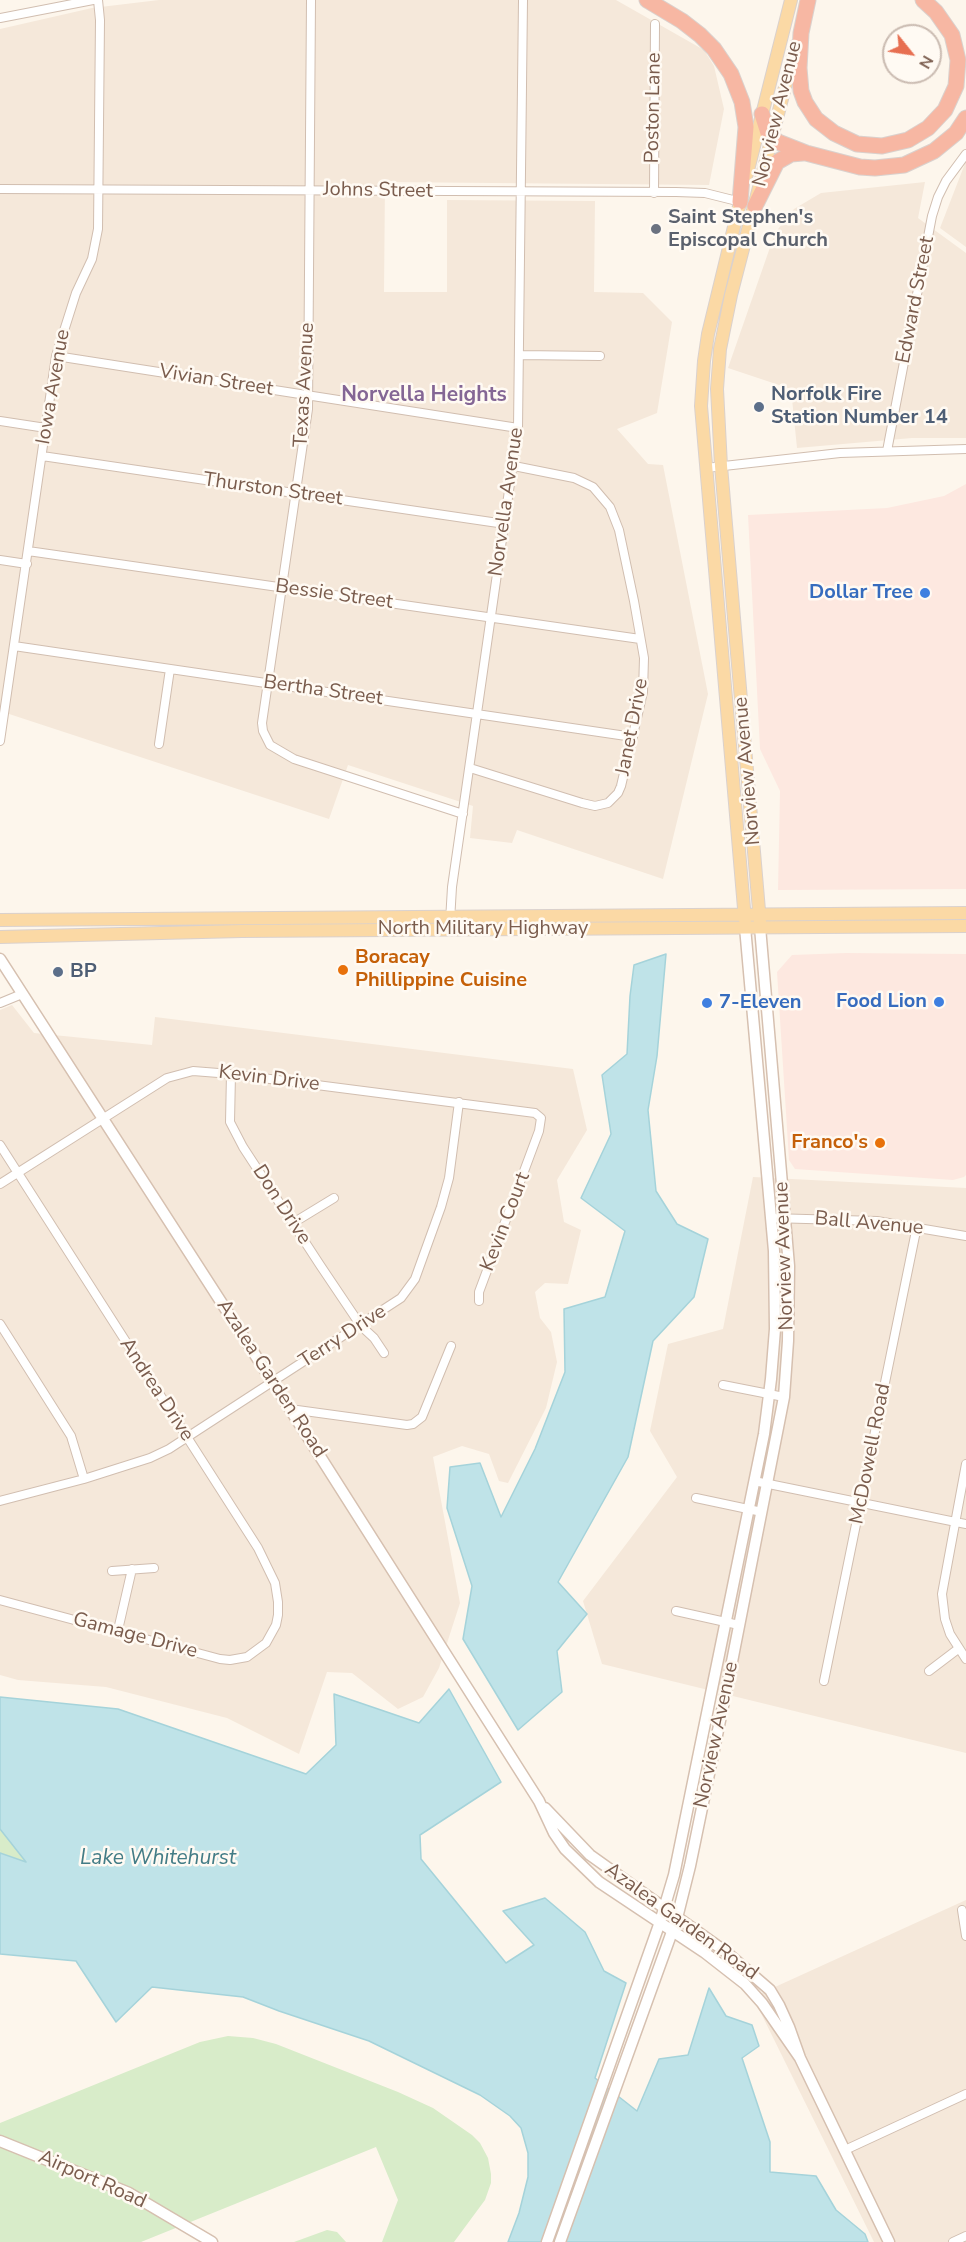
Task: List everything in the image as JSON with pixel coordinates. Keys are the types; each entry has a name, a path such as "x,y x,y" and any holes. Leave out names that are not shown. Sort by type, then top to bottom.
{"highway":[{"path":"647,0 700,35 714,49 731,74 742,102 746,127 747,204"},
{"path":"808,0 801,33 799,68 799,81 805,102 816,118 834,134 857,144 882,146 908,140 928,128 945,110 956,86 958,60 952,35 941,18 923,0"},
{"path":"762,114 772,139 806,153 875,168 904,165 918,160 940,147 956,133 966,118"},
{"path":"747,204 777,162 791,154 806,153"}],"main road":[{"name":"Norview Avenue","path":"560,2242 677,1918 690,1866 784,1397 789,1298 785,1218 717,411 718,360 762,114 791,0"},
{"name":"Norview Avenue","path":"547,2242 660,1922 674,1875 749,1509 770,1394 775,1295 771,1218 701,406 708,334 747,204 772,139 808,0"},
{"name":"North Military Highway","path":"760,921 966,913"},
{"name":"North Military Highway","path":"0,920 450,923 760,921 966,926"},
{"name":"North Military Highway","path":"0,937 450,923"},
{"name":"Azalea Garden Road","path":"0,959 273,1382 539,1801 554,1833 578,1864 599,1882 673,1931 745,1984 762,2003 800,2058"},
{"name":"Azalea Garden Road","path":"539,1801 590,1855 726,1952 770,1990 789,2027 800,2058 889,2242"},
{"name":"Airport Road","path":"0,2141 129,2193 212,2242"}],"street":[{"path":"0,18 93,0"},
{"name":"Iowa Avenue","path":"0,741 56,356 61,334 96,244 98,229 100,20 98,0"},
{"name":"Texas Avenue","path":"311,0 308,396 283,588 262,723 265,738 275,749 285,755 463,814"},
{"name":"Norvella Avenue","path":"450,923 463,814 518,428 523,0"},
{"name":"Poston Lane","path":"654,193 655,24"},
{"name":"Edward Street","path":"887,451 932,216 946,181 966,154"},
{"name":"Johns Street","path":"0,189 705,194 747,204"},
{"path":"520,354 600,356"},
{"name":"Vivian Street","path":"56,356 518,428"},
{"path":"0,420 46,428"},
{"path":"706,468 840,453 966,450"},
{"name":"Thurston Street","path":"42,456 505,524"},
{"name":"Janet Drive","path":"470,768 582,803 599,805 612,800 621,786 644,692 644,666 640,639 620,530 613,512 593,487 574,478 514,466"},
{"name":"Bessie Street","path":"28,551 640,639"},
{"path":"0,560 27,564"},
{"name":"Bertha Street","path":"14,646 633,737"},
{"path":"159,744 170,669"},
{"path":"0,1003 22,994"},
{"name":"Kevin Drive","path":"0,1184 167,1078 193,1071 459,1102 538,1114 542,1121 535,1143"},
{"name":"Don Drive","path":"231,1074 229,1114 231,1126 361,1326 374,1338 384,1353"},
{"name":"Terry Drive","path":"0,1501 84,1479 150,1458 187,1437 401,1298 415,1280 436,1223 449,1178 459,1102"},
{"name":"Kevin Court","path":"479,1301 479,1292 535,1143"},
{"name":"Andrea Drive","path":"0,1145 258,1548 275,1583 278,1602 278,1615 272,1635 266,1643"},
{"path":"293,1223 334,1198"},
{"name":"Ball Avenue","path":"771,1218 877,1221 966,1236"},
{"name":"McDowell Road","path":"824,1681 917,1226"},
{"path":"0,1324 71,1436 84,1479"},
{"path":"290,1409 413,1424 422,1417 451,1346"},
{"path":"723,1385 784,1397"},
{"path":"966,1464 942,1594 945,1619 958,1649 966,1659"},
{"path":"754,1481 966,1524"},
{"path":"696,1498 762,1512"},
{"path":"112,1571 154,1568"},
{"path":"118,1630 132,1569"},
{"name":"Gamage Drive","path":"0,1600 220,1659 247,1657 266,1643"},
{"path":"676,1611 739,1625"},
{"path":"929,1671 958,1649"},
{"path":"962,1910 966,1936"},
{"path":"845,2150 966,2094"},
{"path":"953,2242 966,2236"}],"shaded area":[{"path":"159,0 616,0 704,50 714,66 724,109 709,185 385,182 384,292 447,292 447,200 595,201 594,292 643,293 672,322 657,413 617,429 648,464 663,465 708,694 663,879 517,830 512,843 470,838 473,806 348,765 329,819 0,711 0,29 92,8"},
{"path":"966,161 966,247 940,228"},
{"path":"925,182 918,218 966,253 966,438 912,438 797,448 791,389 728,368 775,233 794,209 821,193"},
{"path":"966,484 966,889 778,890 780,791 760,749 748,515 887,508 944,496"},
{"path":"966,954 966,1175 964,1177 953,1180 795,1169 789,1160 777,972 792,955"},
{"path":"12,1005 34,1033 152,1045 155,1017 573,1069 587,1130 557,1180 564,1222 581,1230 568,1284 545,1283 535,1292 540,1318 551,1332 557,1362 546,1408 508,1483 499,1481 489,1454 462,1446 433,1457 460,1603 439,1668 423,1697 398,1709 352,1673 327,1672 299,1754 227,1718 106,1687 18,1680 0,1675 0,1010"},
{"path":"753,1177 966,1188 966,1753 602,1664 583,1601 677,1477 650,1431 668,1344 723,1329"},
{"path":"966,1900 966,2242 874,2242 753,1997"}],"green space":[{"path":"0,1829 27,1862 0,1853"},
{"path":"228,2036 253,2038 276,2044 398,2092 433,2108 472,2135 480,2143 488,2158 491,2183 485,2200 454,2242 382,2242 398,2200 376,2147 141,2242 0,2242 0,2123 200,2042"},
{"path":"327,2230 337,2232 346,2242 294,2242"}],"water":[{"path":"666,954 657,1056 648,1110 656,1191 677,1224 708,1239 694,1297 653,1341 628,1457 558,1582 587,1614 557,1651 562,1692 518,1730 463,1639 472,1586 447,1508 450,1467 480,1463 501,1517 535,1449 565,1372 564,1309 605,1297 625,1231 581,1198 611,1134 602,1075 627,1054 634,965"},
{"name":"Lake Whitehurst","path":"449,1689 501,1782 420,1835 421,1859 506,1963 534,1945 503,1911 545,1898 585,1932 604,1971 626,1983 595,2078 637,2111 659,2059 688,2055 709,1988 726,2016 752,2025 759,2046 742,2058 770,2142 770,2172 816,2176 836,2210 865,2234 868,2242 508,2242 519,2213 528,2177 528,2153 521,2128 510,2116 480,2095 369,2041 243,1997 152,1987 116,2022 76,1961 0,1954 0,1853 26,1862 0,1829 0,1697 118,1709 306,1774 336,1745 334,1694 419,1723"}],"place":[{"name":"Saint Stephen's Episcopal Church","path":"656,229"},
{"name":"Norfolk Fire Station Number 14","path":"759,407"},
{"name":"Dollar Tree","path":"925,593"},
{"name":"Boracay Phillippine Cuisine","path":"343,970"},
{"name":"BP","path":"58,972"},
{"name":"Food Lion","path":"939,1002"},
{"name":"7-Eleven","path":"707,1003"},
{"name":"Franco's","path":"880,1143"}],"district":[{"name":"Norvella Heights","path":"424,396"}]}
